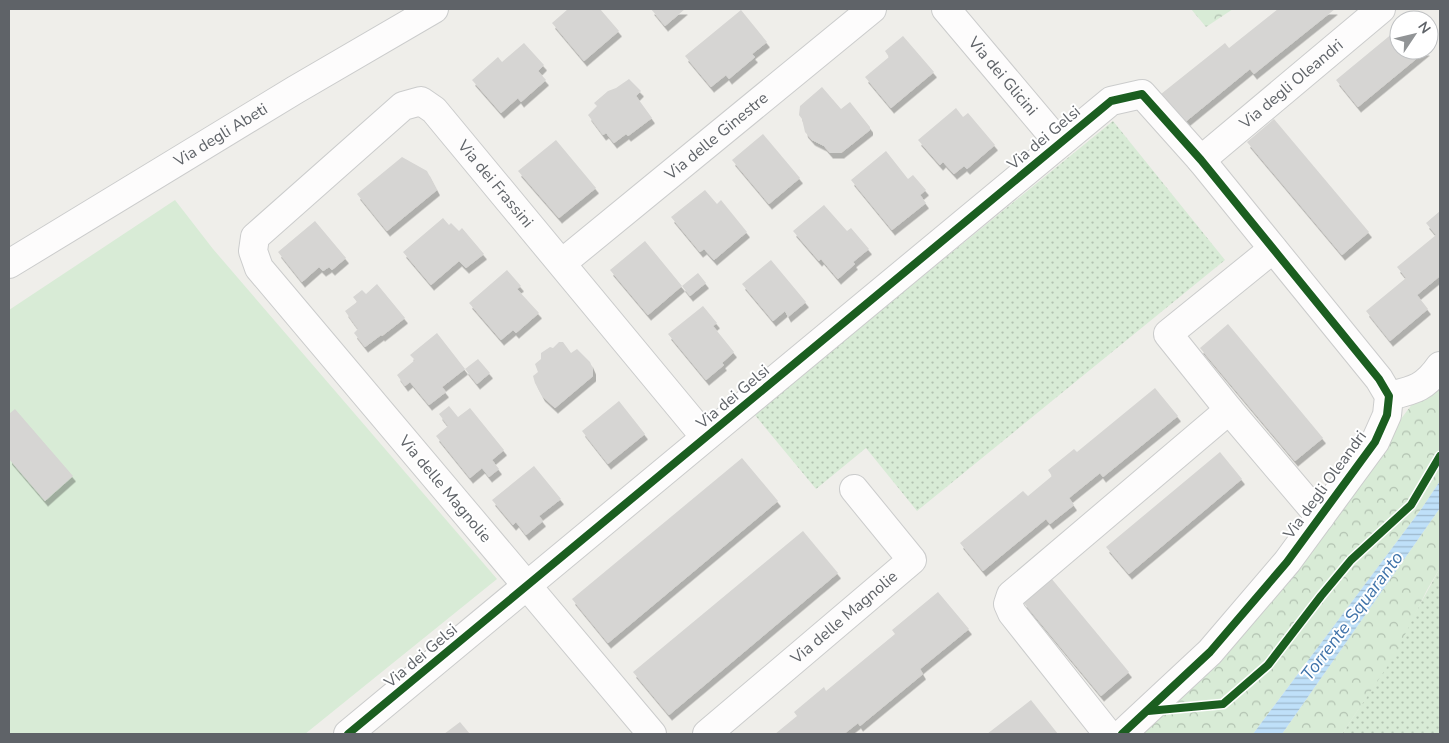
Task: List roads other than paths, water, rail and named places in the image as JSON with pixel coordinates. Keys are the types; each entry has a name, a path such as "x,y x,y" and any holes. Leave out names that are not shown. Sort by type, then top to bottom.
{"street":[{"name":"Via degli Abeti","path":"9,264 295,90 434,9"},
{"name":"Via delle Ginestre","path":"562,264 872,9"},
{"name":"Via dei Glicini","path":"946,9 1059,143"},
{"name":"Via degli Oleandri","path":"1201,160 1381,9"},
{"name":"Via dei Gelsi","path":"348,734 1111,101 1142,94 1201,160"},
{"name":"Via dei Frassini","path":"255,237 404,106 421,101 434,110 706,437"},
{"path":"1201,160 1379,379 1389,396 1418,388 1433,377 1440,366"},
{"name":"Via delle Magnolie","path":"255,237 253,251 258,268 652,734"},
{"path":"1273,249 1168,334 1229,410 1320,517"},
{"name":"Via degli Oleandri","path":"1122,734 1210,652 1287,562 1375,442 1387,415 1389,396"},
{"path":"1108,734 1012,614 1008,604 1011,594 1229,410"},
{"name":"Via delle Magnolie","path":"707,734 912,560 854,489"}],"water":[{"name":"Torrente Squaranto","path":"1440,481 1440,508 1282,734 1253,734 1422,508"}]}
